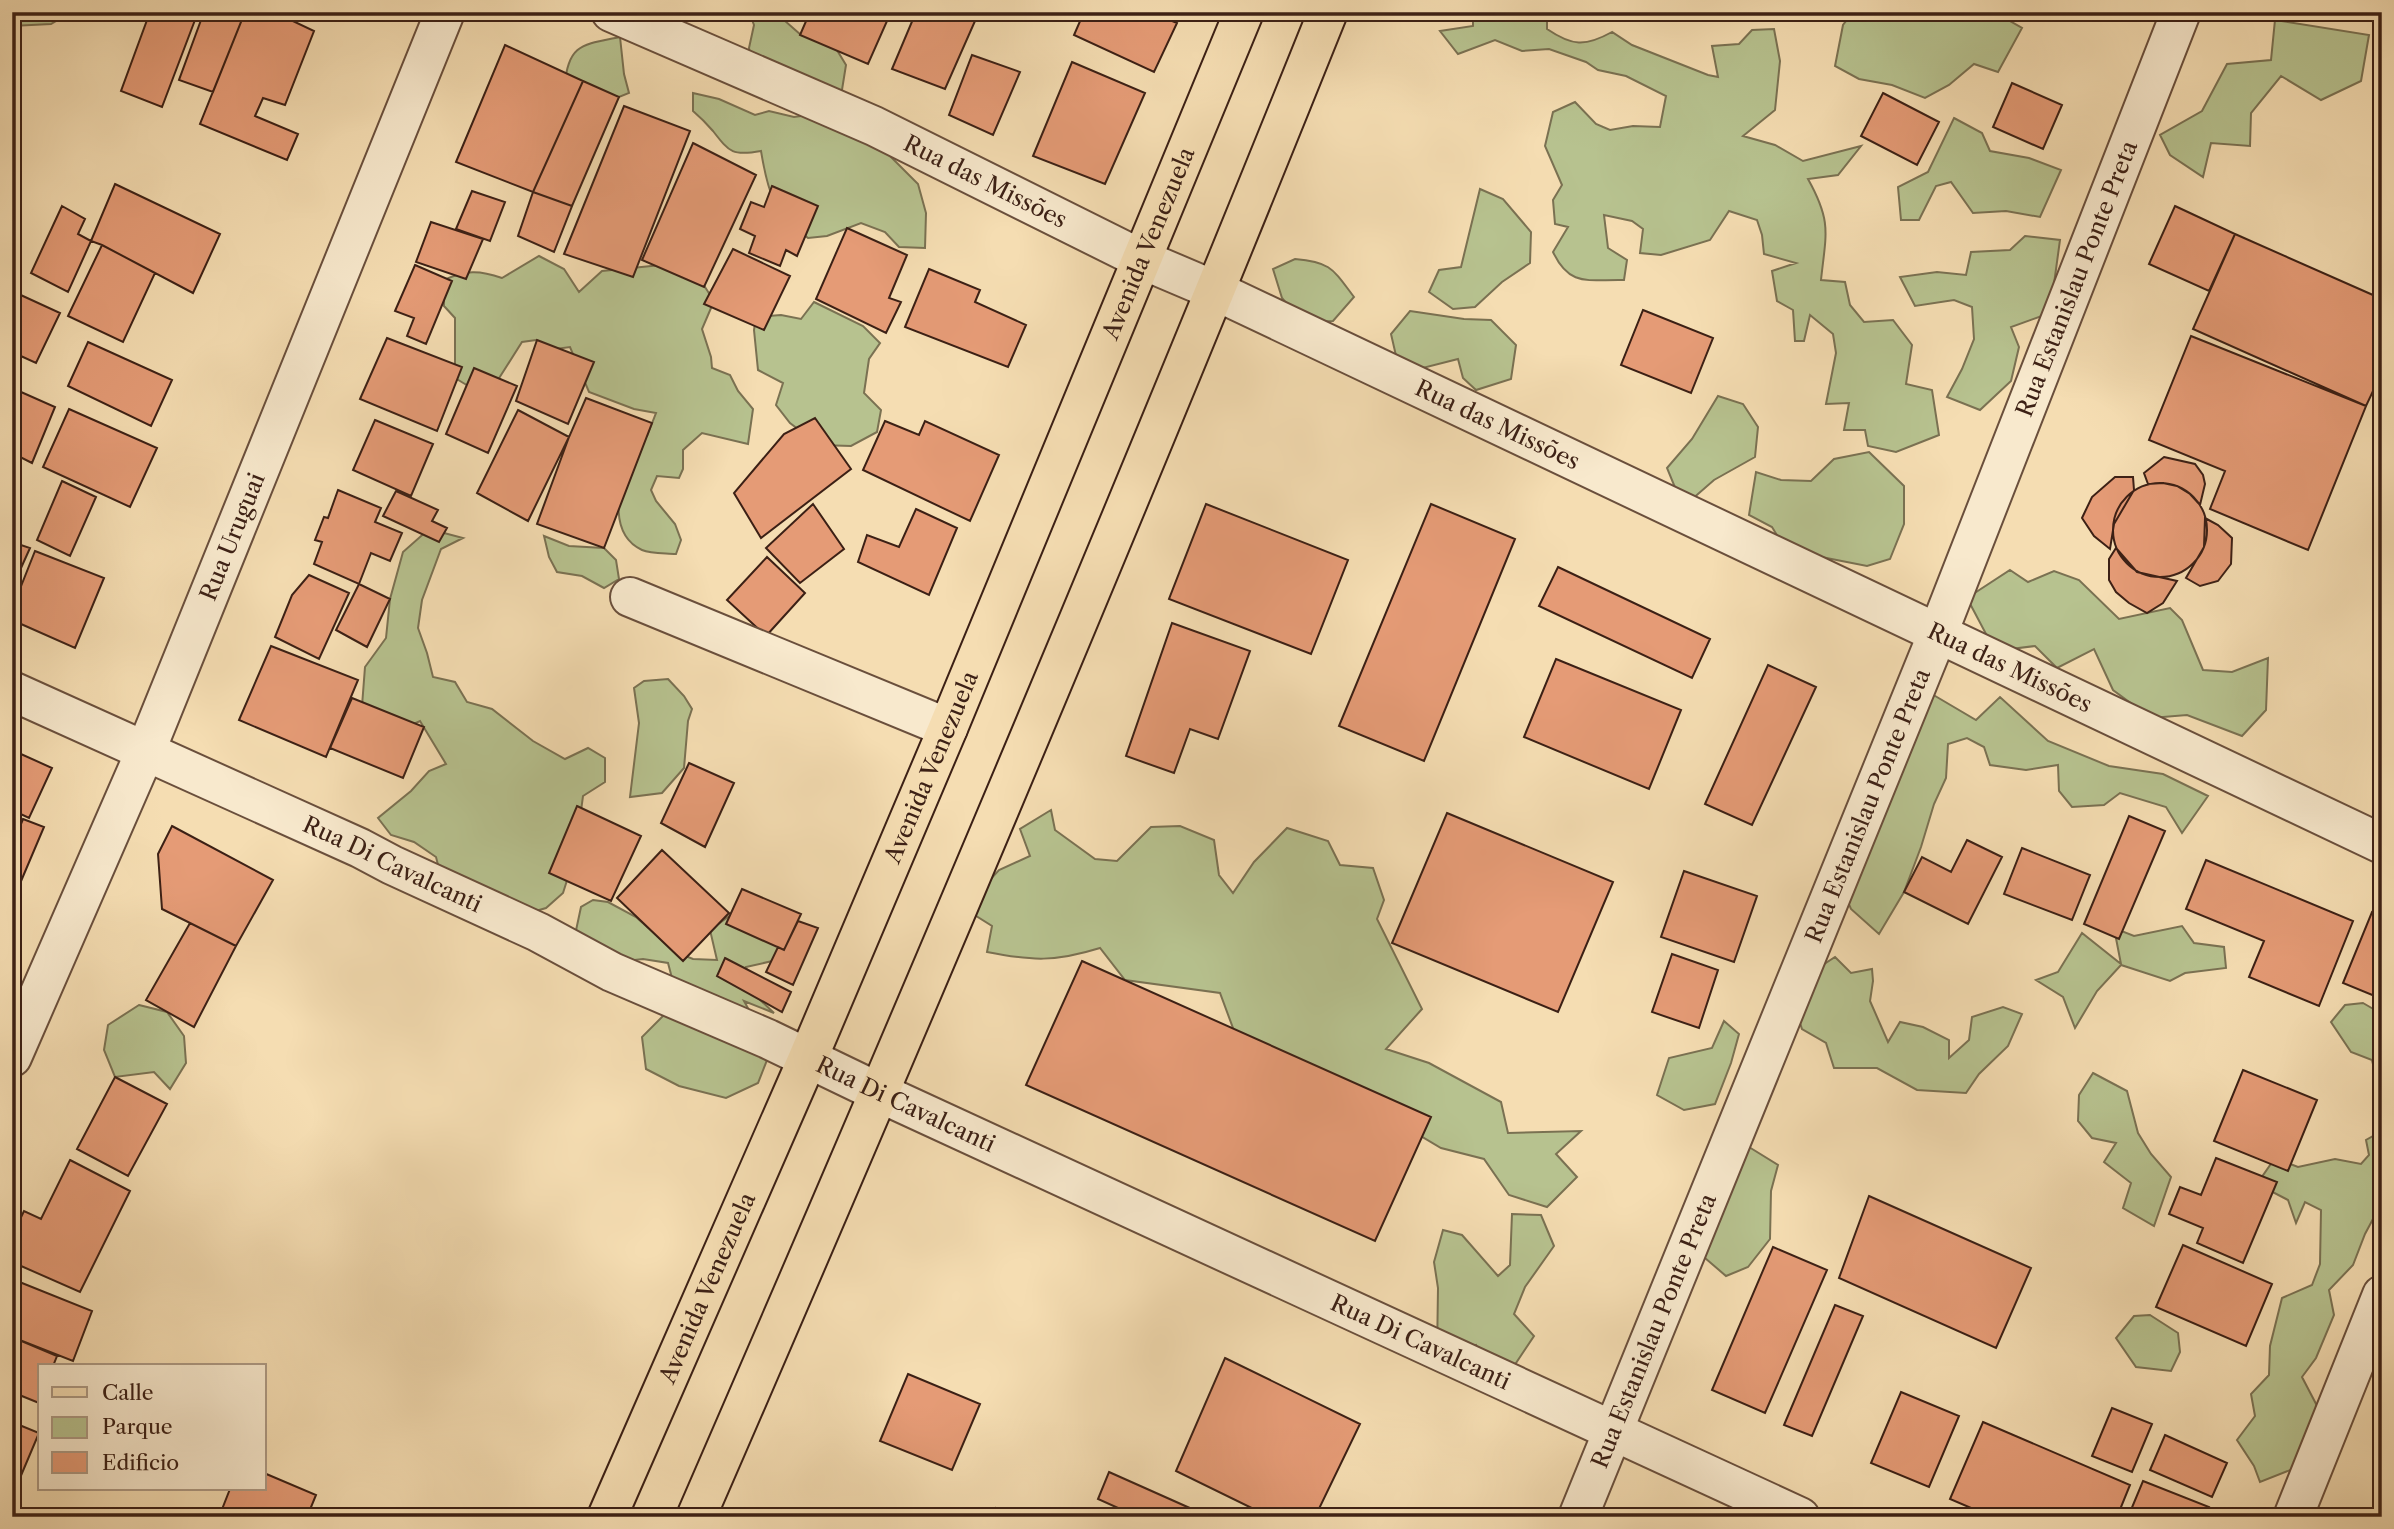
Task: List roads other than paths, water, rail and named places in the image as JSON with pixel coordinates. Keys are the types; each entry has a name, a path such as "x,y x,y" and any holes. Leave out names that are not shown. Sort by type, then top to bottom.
{"main road":[{"name":"Avenida Venezuela","path":"607,1517 808,1058 948,728 1244,12"},
{"path":"696,1517 880,1093 1216,291 1328,12"}],"street":[{"name":"Rua Uruguai","path":"12,1057 146,750 445,12"},
{"name":"Rua das Missões","path":"611,12 874,126 1143,260 1216,291 2382,845"},
{"name":"Rua Estanislau Ponte Preta","path":"1578,1517 1938,634 2181,12"},
{"path":"630,597 948,728"},
{"name":"Rua Di Cavalcanti","path":"12,691 146,750 538,932 612,972 808,1058 1800,1517"},
{"path":"2293,1517 2382,1295"}]}
